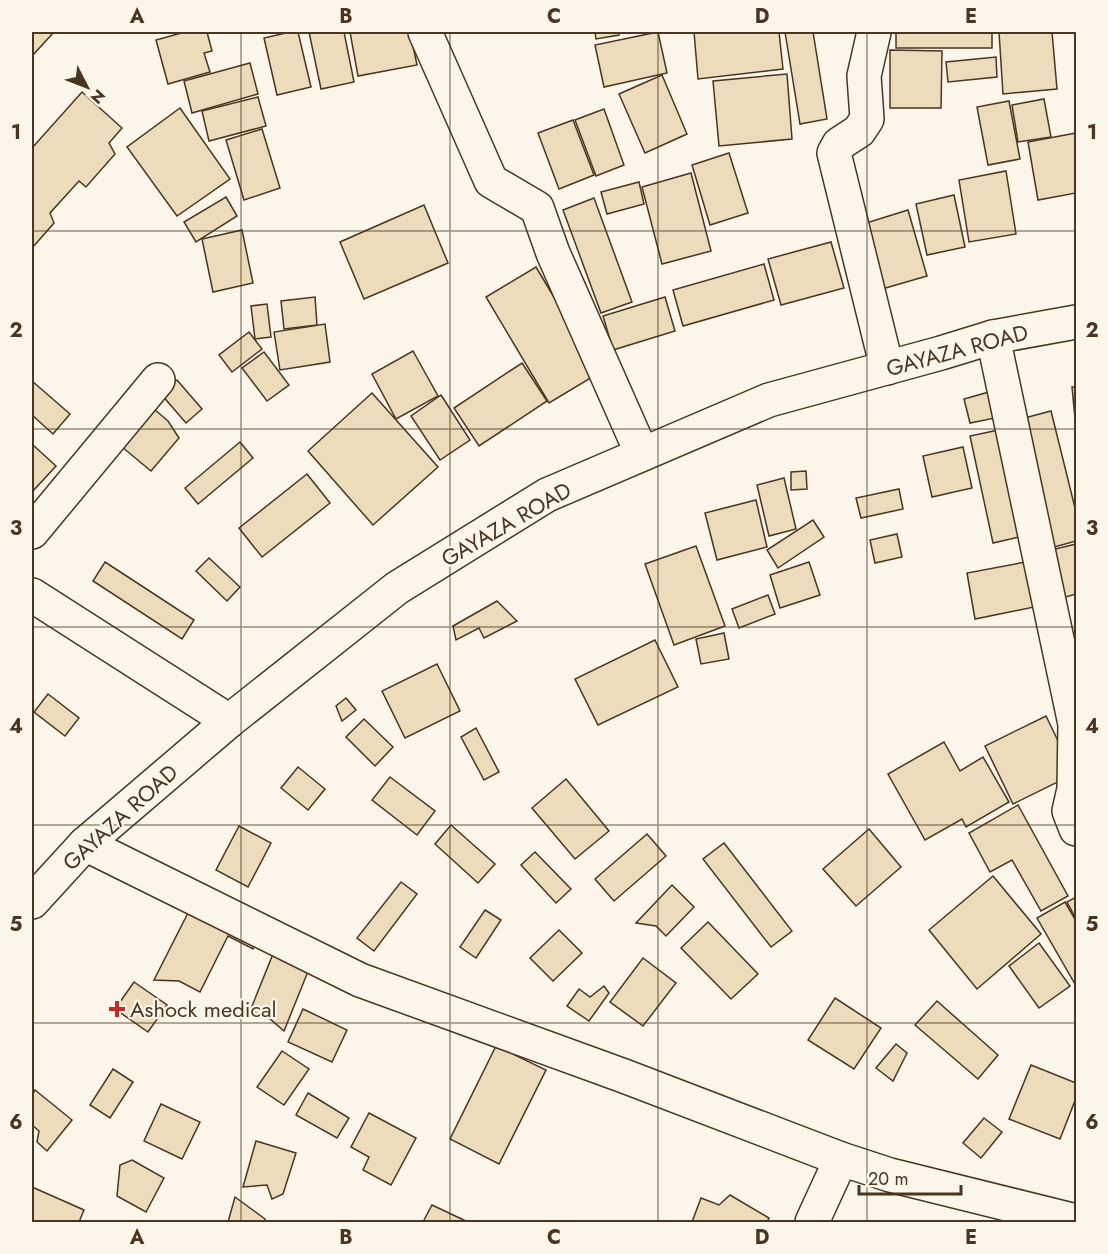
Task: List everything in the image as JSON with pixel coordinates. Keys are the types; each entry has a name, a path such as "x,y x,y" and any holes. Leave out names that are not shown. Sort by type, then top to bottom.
{"street":[{"path":"425,32 491,181 537,208 553,253 642,454"},
{"path":"874,32 864,75 867,119 859,130 839,144 834,153 887,368"},
{"name":"GAYAZA ROAD","path":"32,902 85,844 229,721 397,588 547,495 769,400 993,337 1077,322"},
{"path":"993,337 1075,724 1074,789 1069,811 1077,828"},
{"path":"32,532 158,380"},
{"path":"32,595 229,721"},
{"path":"85,844 360,980 840,1159 890,1175 1077,1221"},
{"path":"813,1222 840,1159"}],"building":[{"path":"32,32 54,32 32,56"},
{"path":"185,32 207,32 212,51 204,53 210,72 168,84 156,40"},
{"path":"298,32 311,87 277,95 264,38"},
{"path":"309,32 344,32 354,82 321,89"},
{"path":"350,32 410,32 417,65 358,76"},
{"path":"595,32 619,32 619,35 596,39"},
{"path":"658,32 667,73 604,87 595,45"},
{"path":"694,32 779,32 783,69 698,79"},
{"path":"785,32 813,32 827,119 800,124"},
{"path":"896,32 992,32 992,48 896,48"},
{"path":"999,32 1052,32 1057,89 1003,94"},
{"path":"890,50 942,51 941,108 890,108"},
{"path":"996,57 997,77 948,82 946,62"},
{"path":"250,63 258,94 192,113 184,81"},
{"path":"787,74 792,139 719,146 713,81"},
{"path":"662,75 687,134 645,153 619,94"},
{"path":"82,92 122,128 109,143 115,154 86,187 79,181 50,213 54,223 32,248 32,148"},
{"path":"258,97 266,126 209,141 202,111"},
{"path":"1044,99 1051,137 1018,142 1012,105"},
{"path":"1009,101 1020,159 988,165 977,107"},
{"path":"180,108 230,179 177,216 127,147"},
{"path":"604,109 624,165 596,176 575,120"},
{"path":"573,120 594,175 559,189 538,133"},
{"path":"262,129 280,188 244,200 226,140"},
{"path":"1076,133 1076,193 1038,200 1028,142"},
{"path":"729,153 748,213 710,225 692,165"},
{"path":"1006,171 1016,234 969,242 959,180"},
{"path":"691,173 711,251 662,264 642,187"},
{"path":"639,182 644,204 607,214 601,192"},
{"path":"954,195 965,247 927,255 916,204"},
{"path":"226,197 237,216 196,242 184,222"},
{"path":"594,198 632,302 601,313 563,210"},
{"path":"424,205 448,263 364,299 340,242"},
{"path":"908,210 927,276 882,289 863,224"},
{"path":"242,230 253,283 213,292 202,239"},
{"path":"831,242 844,288 781,305 768,259"},
{"path":"764,264 774,300 683,326 673,290"},
{"path":"536,267 599,373 549,403 486,297"},
{"path":"315,297 317,325 284,329 281,301"},
{"path":"665,297 675,331 613,350 603,316"},
{"path":"267,304 271,337 255,339 251,306"},
{"path":"325,324 330,362 280,370 274,332"},
{"path":"249,332 262,349 232,372 219,355"},
{"path":"413,351 438,396 396,419 372,374"},
{"path":"264,352 289,385 267,401 242,368"},
{"path":"522,363 547,401 479,446 454,408"},
{"path":"177,380 202,409 186,423 161,394"},
{"path":"32,381 70,414 53,434 32,415"},
{"path":"1072,387 1076,387 1076,429"},
{"path":"989,392 995,418 970,423 964,399"},
{"path":"372,393 438,467 373,525 308,451"},
{"path":"441,395 470,440 440,460 411,416"},
{"path":"154,409 168,421 179,438 151,471 122,447"},
{"path":"1051,411 1076,512 1076,541 1047,549 1013,421"},
{"path":"1008,428 1032,534 993,543 970,436"},
{"path":"240,442 253,458 198,504 185,488"},
{"path":"32,446 56,466 32,492"},
{"path":"963,447 972,488 932,497 923,456"},
{"path":"806,471 807,489 791,490 791,472"},
{"path":"307,474 330,503 262,557 239,528"},
{"path":"784,478 796,529 769,536 757,485"},
{"path":"899,489 903,509 861,518 856,498"},
{"path":"756,500 767,547 717,560 705,513"},
{"path":"813,520 824,537 778,568 767,550"},
{"path":"897,534 902,557 875,563 870,540"},
{"path":"1076,544 1076,594 1062,598 1051,550"},
{"path":"696,546 725,626 674,645 645,564"},
{"path":"209,558 240,587 227,601 196,571"},
{"path":"1031,561 1039,606 975,619 967,573"},
{"path":"105,562 194,620 182,639 93,581"},
{"path":"809,562 820,595 780,608 770,575"},
{"path":"768,595 775,614 739,628 732,609"},
{"path":"497,601 517,621 484,638 479,628 456,640 453,626"},
{"path":"724,633 729,659 701,664 696,639"},
{"path":"655,640 678,687 598,725 575,679"},
{"path":"437,664 460,711 405,738 382,691"},
{"path":"48,694 79,718 65,736 34,712"},
{"path":"346,698 356,710 342,721 336,706"},
{"path":"1046,716 1074,774 1013,804 985,746"},
{"path":"364,719 393,747 375,766 346,737"},
{"path":"476,728 499,772 484,780 461,737"},
{"path":"944,742 960,771 983,757 1009,802 966,827 962,819 925,840 888,774"},
{"path":"298,767 325,789 308,810 281,788"},
{"path":"390,777 435,811 417,835 372,800"},
{"path":"566,779 609,831 575,859 532,808"},
{"path":"1018,805 1068,896 1041,911 1012,860 990,872 969,833"},
{"path":"451,825 495,864 478,883 435,844"},
{"path":"239,826 271,843 248,887 216,870"},
{"path":"869,829 901,867 856,906 823,869"},
{"path":"647,834 666,856 614,901 595,879"},
{"path":"724,843 792,931 771,947 703,859"},
{"path":"535,852 571,889 556,903 521,865"},
{"path":"993,876 1041,934 977,989 929,930"},
{"path":"401,882 417,894 374,951 357,938"},
{"path":"672,885 694,907 666,936 656,926 636,923"},
{"path":"1076,897 1076,919 1067,902"},
{"path":"1065,902 1076,921 1075,984 1037,918"},
{"path":"190,909 255,942 253,949 228,936 200,992 179,981 154,980"},
{"path":"485,910 501,920 476,958 460,947"},
{"path":"708,922 758,974 731,999 681,948"},
{"path":"559,930 582,953 553,981 530,958"},
{"path":"1039,943 1070,986 1039,1008 1009,966"},
{"path":"273,954 309,969 284,1031 270,1019 250,1011"},
{"path":"643,958 676,983 643,1026 610,1002"},
{"path":"134,982 167,1005 148,1032 115,1009"},
{"path":"604,986 609,993 589,1021 567,1006 579,989 590,997"},
{"path":"835,998 881,1028 854,1069 808,1040"},
{"path":"937,1001 998,1055 978,1079 915,1025"},
{"path":"303,1009 347,1030 332,1062 288,1042"},
{"path":"896,1044 907,1053 893,1081 876,1068"},
{"path":"496,1046 546,1070 499,1164 450,1139"},
{"path":"282,1051 309,1069 284,1105 257,1087"},
{"path":"1031,1065 1076,1083 1076,1098 1060,1139 1009,1119"},
{"path":"113,1069 133,1082 110,1118 90,1105"},
{"path":"35,1090 72,1120 47,1151 37,1142 39,1131 32,1125 32,1095"},
{"path":"308,1093 349,1118 337,1138 296,1115"},
{"path":"161,1104 200,1122 182,1159 144,1141"},
{"path":"369,1113 416,1138 391,1185 363,1170 369,1157 351,1147"},
{"path":"984,1118 1002,1132 981,1158 963,1143"},
{"path":"256,1141 296,1153 283,1194 272,1199 267,1185 243,1187"},
{"path":"132,1160 164,1178 146,1212 117,1196 120,1165"},
{"path":"32,1187 84,1210 79,1222 32,1222"},
{"path":"730,1195 769,1218 767,1222 692,1222 701,1198 719,1205"},
{"path":"235,1197 265,1219 264,1222 228,1222"},
{"path":"432,1205 468,1222 423,1222"}],"place":[{"name":"Ashock medical","path":"117,1009"}]}
